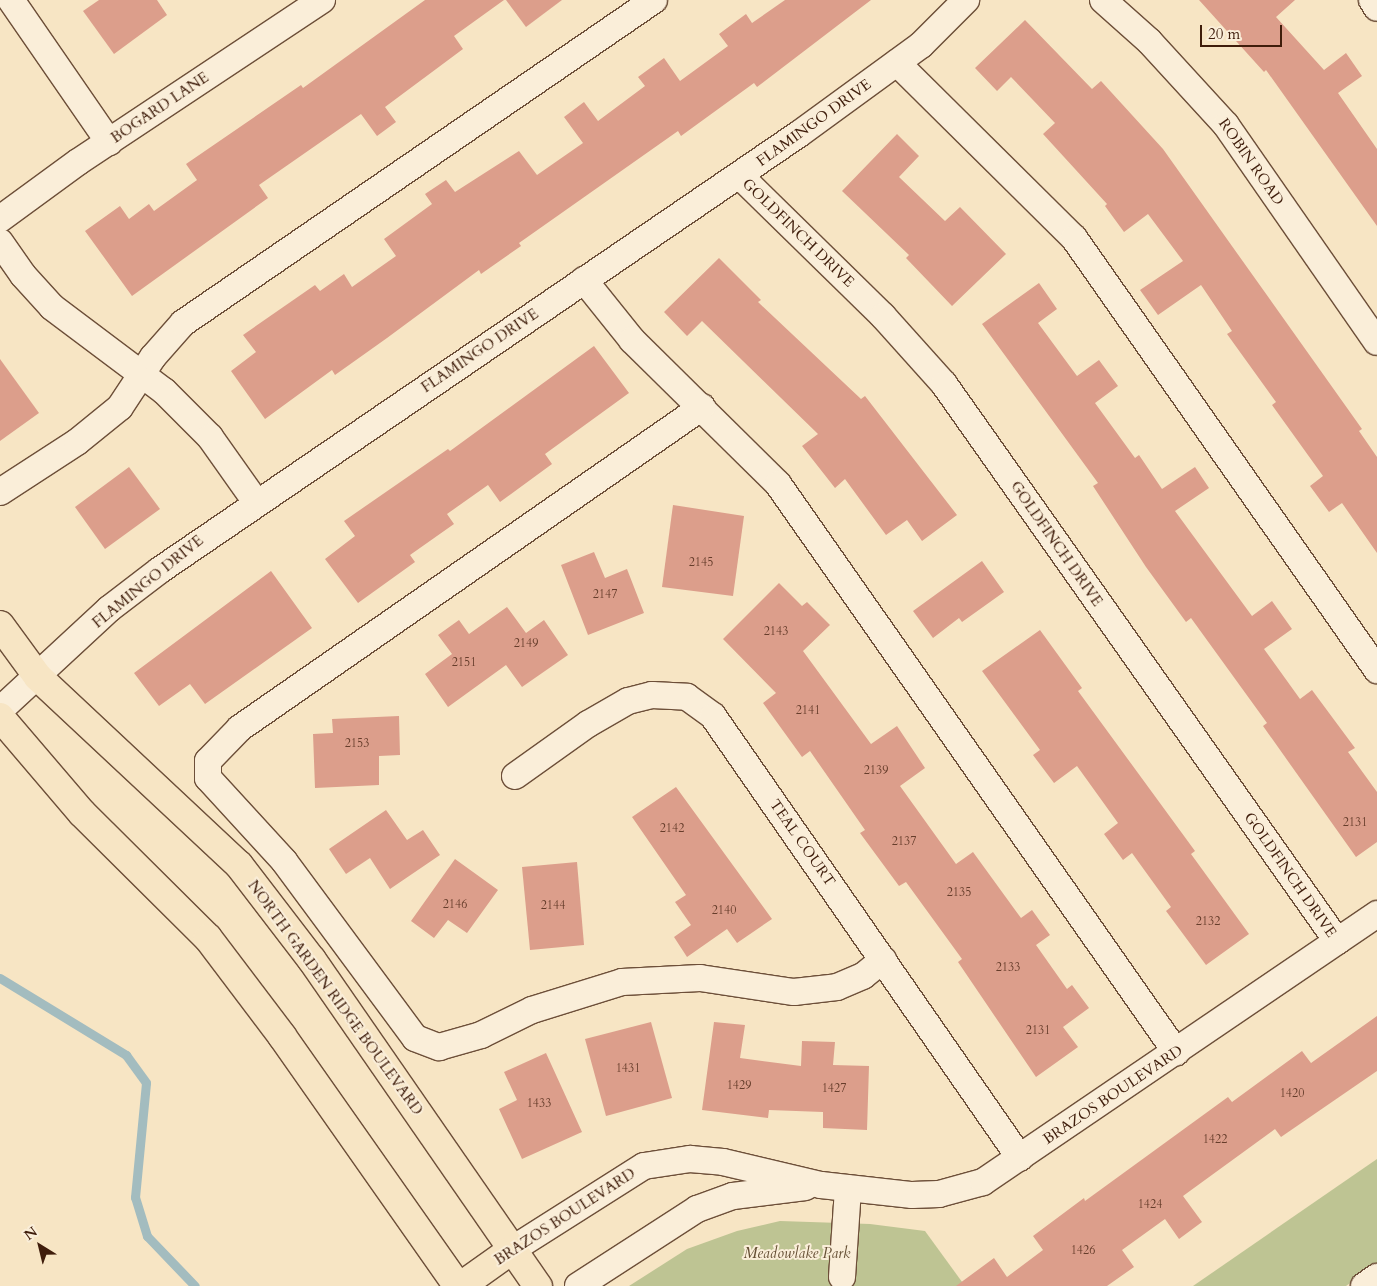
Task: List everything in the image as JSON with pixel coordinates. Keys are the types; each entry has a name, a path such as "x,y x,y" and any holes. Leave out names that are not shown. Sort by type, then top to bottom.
{"main road":[{"name":"NORTH GARDEN RIDGE BOULEVARD","path":"0,625 38,678 239,865 312,960 538,1286"},
{"path":"0,717 82,813 208,938 282,1036 459,1286"},
{"name":"BRAZOS BOULEVARD","path":"459,1286 513,1249"}],"street":[{"path":"11,0 109,142"},
{"name":"BOGARD LANE","path":"0,219 109,142 322,0"},
{"path":"0,492 77,442 120,407 141,374 183,322 654,0"},
{"name":"FLAMINGO DRIVE","path":"0,710 38,678 109,610 256,502 740,176 921,45 966,0"},
{"name":"ROBIN ROAD","path":"1104,0 1149,41 1226,125 1377,342"},
{"path":"1372,0 1377,8"},
{"path":"897,63 1074,238 1377,670"},
{"name":"GOLDFINCH DRIVE","path":"740,176 883,316 944,384 1337,942"},
{"path":"0,242 23,275 52,307 164,391 210,437 256,502"},
{"path":"584,280 632,340 778,484 1176,1052"},
{"path":"702,407 240,728 208,761 208,778 284,860 415,1038 439,1047 481,1035 532,1010 622,982 700,978 794,992 837,987 863,976 884,960"},
{"name":"TEAL COURT","path":"515,776 588,724 628,701 652,695 687,698 713,716 1020,1158"},
{"name":"BRAZOS BOULEVARD","path":"513,1249 644,1166 690,1159 723,1162 821,1184 912,1195 939,1194 983,1182 1377,914"},
{"name":"BRAZOS BOULEVARD","path":"578,1286 697,1209 733,1196 821,1184"},
{"path":"842,1277 848,1188"},
{"path":"1364,1286 1377,1277"}],"green space":[{"path":"1377,1159 1377,1264 1346,1286 1193,1286"},
{"name":"Meadowlake Park","path":"780,1221 870,1224 925,1231 965,1286 629,1286 687,1249 737,1231"}],"building":[{"path":"99,0 157,0 167,15 114,54 83,11"},
{"path":"425,0 504,0 454,36 463,49 385,107 396,122 377,136 361,114 259,185 268,198 132,296 85,231 120,206 129,219 149,204 154,211 197,180 186,164 301,85 303,88"},
{"path":"506,0 562,0 526,27"},
{"path":"785,0 871,0 757,87 754,83 681,136 678,131 519,243 521,246 481,274 479,270 335,375 332,370 265,419 231,371 256,352 243,335 315,285 320,291 344,274 352,287 396,256 384,239 432,204 425,194 446,180 455,192 519,151 537,175 583,143 564,117 584,102 598,121 645,86 638,77 664,58 680,81 728,46 719,34 746,14 752,23"},
{"path":"1199,0 1295,0 1276,17 1324,70 1346,53 1362,76 1338,93 1377,149 1377,226 1266,70 1264,72"},
{"path":"1025,20 1092,89 1101,81 1163,149 1362,429 1359,431 1377,457 1377,553 1342,503 1329,512 1310,486 1323,476 1272,405 1276,402 1227,334 1232,331 1201,285 1158,315 1140,290 1183,261 1148,214 1124,232 1105,206 1107,204 1043,134 1055,123 1011,77 997,91 975,68"},
{"path":"897,134 919,156 899,177 945,221 960,207 1006,254 952,306 906,258 909,255 842,191"},
{"path":"719,258 761,300 758,302 861,399 865,396 957,515 922,541 907,520 886,535 845,479 835,488 802,446 818,434 702,321 687,336 664,312"},
{"path":"1039,283 1057,309 1038,323 1077,376 1099,360 1118,386 1095,403 1135,458 1139,455 1162,489 1195,467 1209,488 1175,511 1252,616 1272,601 1292,629 1264,649 1300,699 1312,690 1355,748 1348,752 1377,792 1377,842 1356,857 1263,726 1267,723 1191,618 1186,622 1146,567 1093,486 1098,483 982,324"},
{"path":"594,346 629,393 545,454 552,464 500,502 488,485 447,514 454,524 410,555 415,562 358,603 325,559 355,536 344,521 448,449 450,451"},
{"path":"0,359 39,413 0,441"},
{"path":"129,467 160,509 105,549 75,507"},
{"path":"673,505 744,516 733,596 662,587"},
{"path":"594,552 605,578 627,569 644,613 588,635 561,565"},
{"path":"982,561 1004,592 962,622 959,618 933,638 913,611"},
{"path":"271,571 312,628 205,704 190,684 159,706 134,673"},
{"path":"779,583 802,606 807,602 830,625 803,651 871,744 897,726 925,768 900,786 956,864 973,852 1021,918 1032,910 1050,935 1036,945 1067,989 1072,985 1089,1008 1063,1027 1078,1047 1036,1077 958,962 962,959 906,882 899,886 860,833 865,830 810,751 802,757 763,703 776,693 723,639"},
{"path":"507,607 526,633 544,620 568,655 522,687 506,665 448,707 425,674 452,654 438,635 459,620 469,634"},
{"path":"1040,630 1082,688 1078,691 1195,851 1191,854 1249,934 1206,965 1166,911 1171,907 1132,853 1123,860 1104,834 1118,823 1077,766 1054,783 1033,755 1040,750 982,671"},
{"path":"399,716 400,755 379,756 379,785 315,788 313,734 333,733 332,719"},
{"path":"676,787 772,919 737,943 727,929 687,957 674,937 691,925 675,902 686,895 632,817"},
{"path":"386,810 407,840 423,830 440,855 390,889 370,858 346,874 329,849"},
{"path":"455,859 498,890 467,933 448,920 434,938 411,921"},
{"path":"577,862 584,945 530,950 522,867"},
{"path":"1377,1016 1377,1071 1281,1137 1275,1129 1183,1196 1202,1222 1179,1239 1165,1219 1122,1250 1134,1267 1107,1286 956,1286 994,1258 1007,1277 1043,1250 1033,1236 1084,1198 1085,1201 1228,1097 1232,1102 1302,1051 1311,1063"},
{"path":"651,1022 672,1098 606,1116 585,1039"},
{"path":"714,1022 745,1025 740,1058 801,1066 802,1041 835,1042 833,1065 869,1066 867,1130 823,1128 823,1112 769,1110 768,1118 702,1110"},
{"path":"546,1053 582,1132 522,1159 499,1109 517,1100 504,1072"}],"waterway":[{"path":"0,978 126,1055 146,1083 135,1197 147,1236 195,1286"}]}
